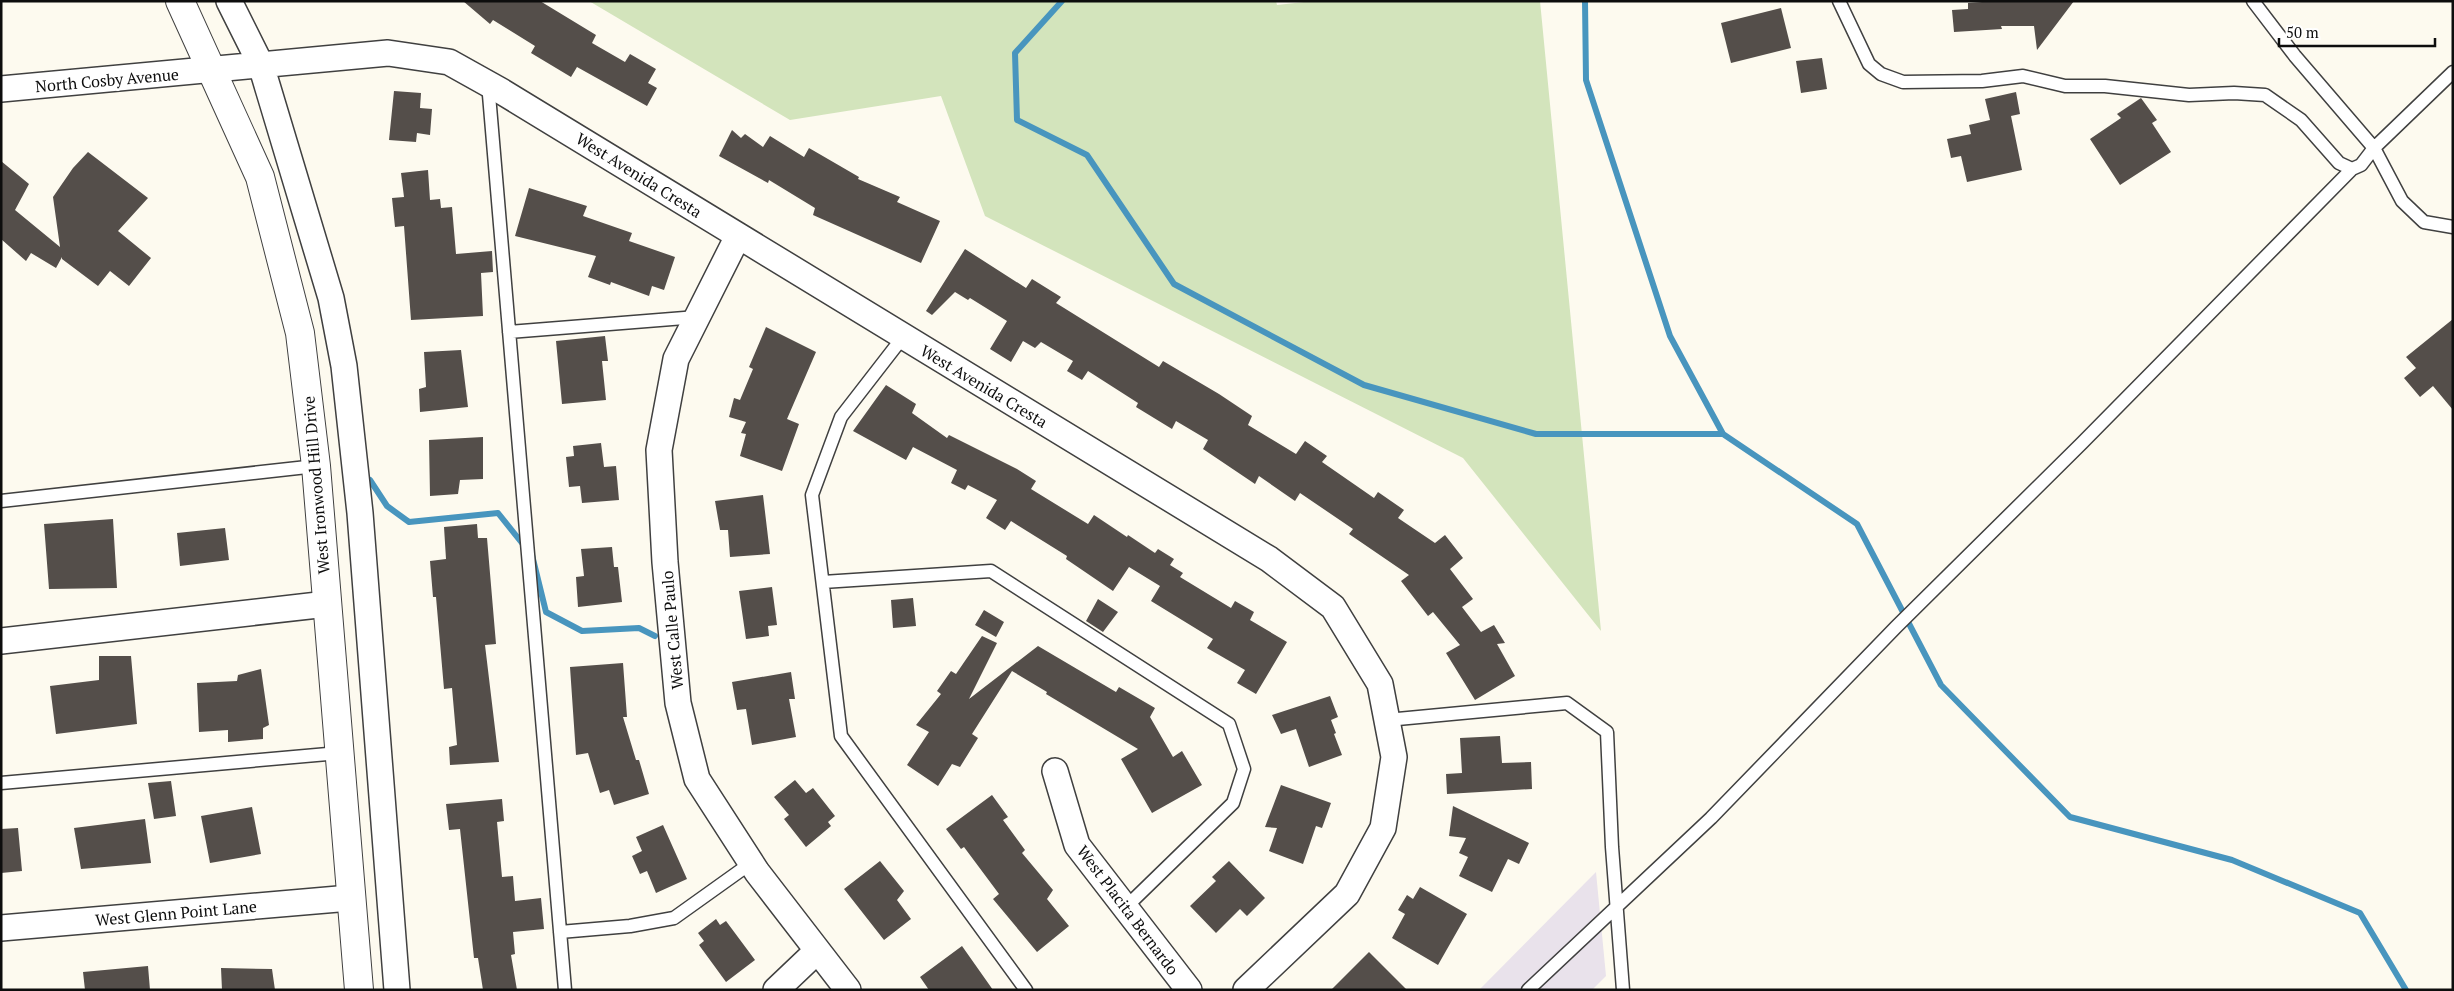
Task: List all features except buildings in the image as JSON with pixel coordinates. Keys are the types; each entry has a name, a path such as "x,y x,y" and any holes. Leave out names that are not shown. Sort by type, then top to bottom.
{"street":[{"name":"West Ironwood Hill Drive","path":"180,1 260,177 300,333 316,466 359,990"},
{"path":"229,1 261,65 331,298 344,366 360,513 397,990"},
{"name":"West Avenida Cresta","path":"213,70 388,53 449,62 1269,558 1333,607 1380,684 1394,756 1383,828 1347,894 1246,990"},
{"name":"North Cosby Avenue","path":"1,89 213,70"},
{"name":"West Calle Paulo","path":"738,236 676,359 659,450 665,562 678,703 697,779 751,863 848,990"},
{"path":"1,641 327,604"},
{"name":"West Placita Bernardo","path":"1056,771 1077,845 1189,990"},
{"name":"West Glenn Point Lane","path":"1,928 350,898"},
{"path":"776,990 817,951"}],"lane":[{"path":"1839,1 1869,64 1881,74 1903,82 1982,81 2023,76 2065,86 2105,86 2189,95 2234,93 2265,95 2301,120 2340,163 2352,169"},
{"path":"2253,1 2296,56 2374,148 2402,201 2424,222 2453,227"},
{"path":"1528,990 1711,818 1896,627 2090,436 2352,169 2361,165 2374,148 2450,79"},
{"path":"488,84 565,990"},
{"path":"509,332 697,317"},
{"path":"903,337 841,417 812,495 841,736 1026,990"},
{"path":"1,501 316,466"},
{"path":"823,582 992,571 1229,724 1244,769 1233,803 1125,908"},
{"path":"1387,720 1567,703 1607,732 1623,990"},
{"path":"1,783 339,753"},
{"path":"560,932 630,926 674,918 751,863"}],"shaded area":[{"path":"1596,872 1606,976 1592,990 1479,990"}],"green space":[{"path":"589,1 1276,1 1277,5 1313,1 1540,1 1601,631 1463,458 985,216 941,96 790,120"}],"waterway":[{"path":"1062,1 1015,53 1017,120 1087,155 1174,284 1364,385 1536,434 1723,434 1857,524 1941,685 2070,817 2232,860 2360,913 2406,990"},
{"path":"1585,1 1586,80 1670,336 1723,434"},
{"path":"370,480 387,506 409,522 498,513 526,548"},
{"path":"532,555 546,612 582,631 639,628 655,636"}]}
